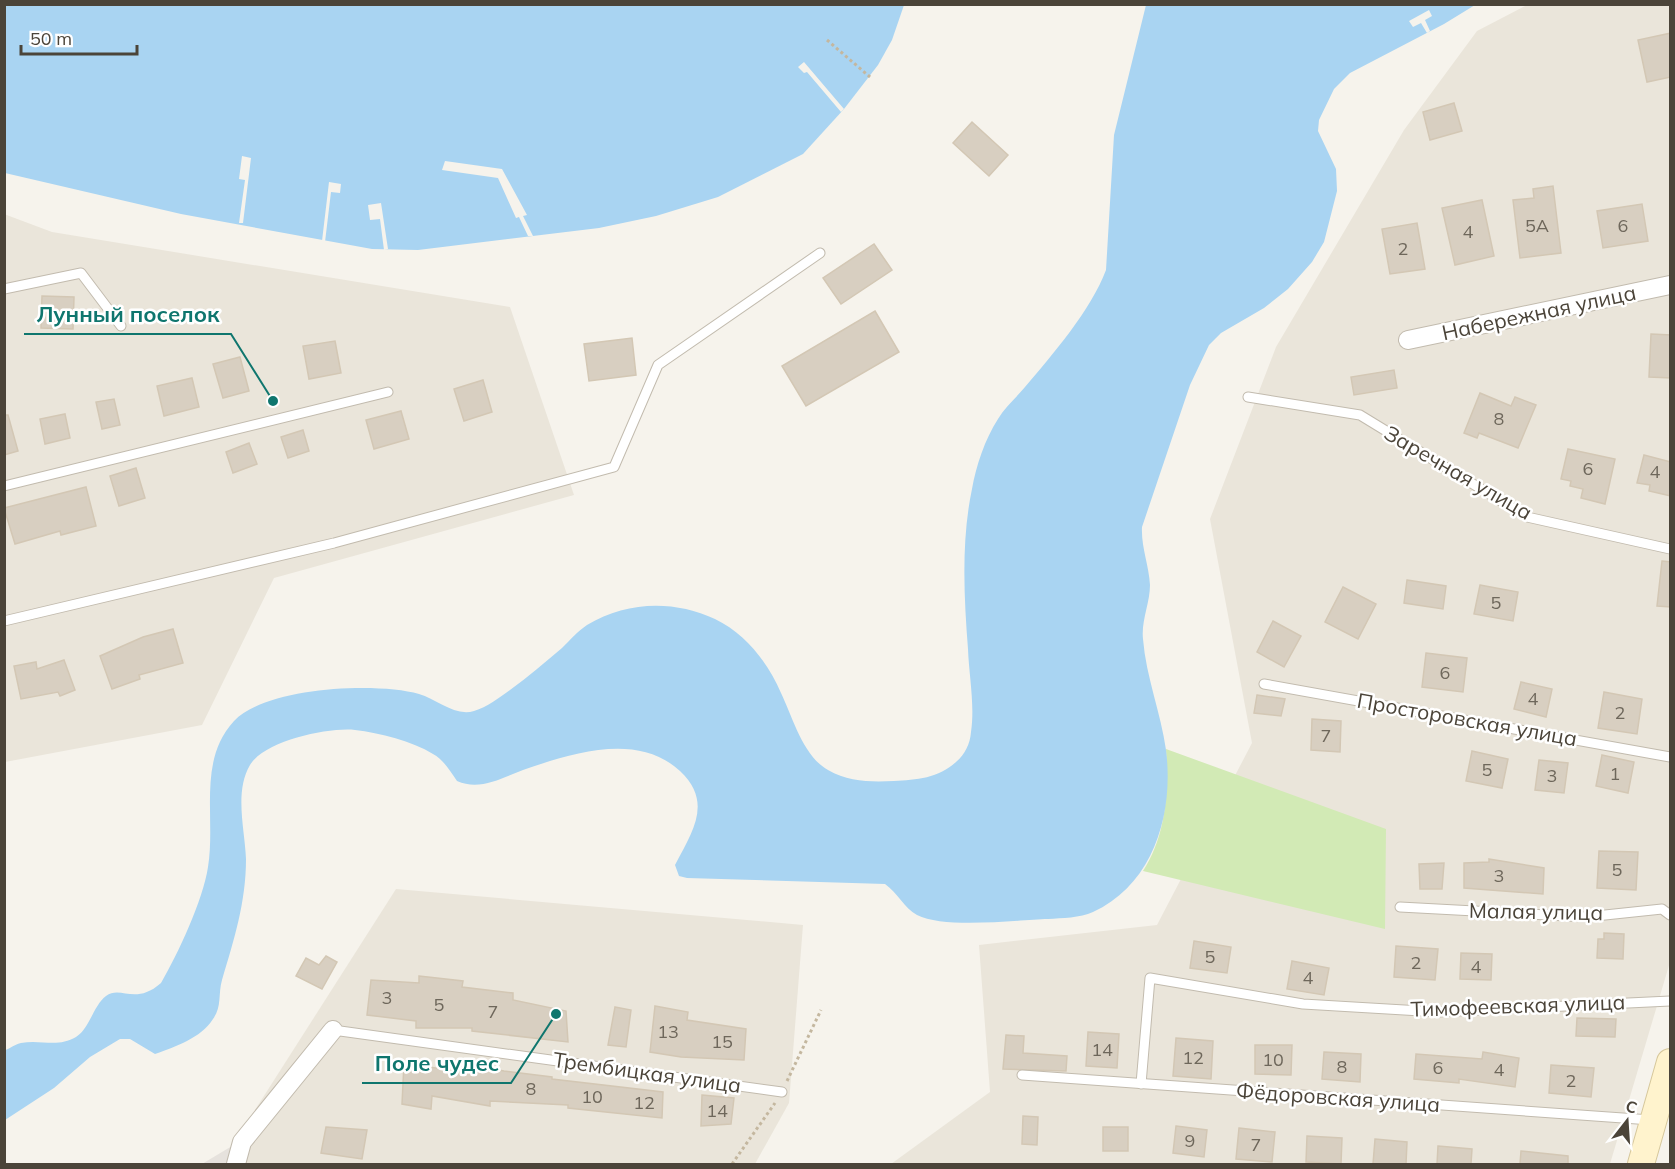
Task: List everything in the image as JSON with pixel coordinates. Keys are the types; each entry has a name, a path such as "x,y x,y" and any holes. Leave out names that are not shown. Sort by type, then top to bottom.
{"main road":[{"path":"1641,1164 1671,1062"}],"street":[{"name":"Набережная улица","path":"1408,340 1671,285"},
{"path":"236,1164 242,1142 333,1030"}],"lane":[{"path":"4,621 334,543 614,467 658,365 820,253"},
{"path":"4,289 81,273 121,326"},
{"path":"4,486 388,392"},
{"name":"Заречная улица","path":"1248,397 1360,415 1527,517 1671,549"},
{"name":"Просторовская улица","path":"1264,684 1671,757"},
{"name":"Малая улица","path":"1400,907 1586,916 1662,909 1671,915"},
{"name":"Тимофеевская улица","path":"1141,1084 1150,978 1303,1004 1438,1012 1671,1001"},
{"name":"Трембицкая улица","path":"333,1030 782,1092"},
{"name":"Фёдоровская улица","path":"1022,1075 1653,1120"}],"path":[{"path":"827,40 870,77"}],"shaded area":[{"path":"1527,5 1670,5 1670,962 1610,1164 891,1164 990,1092 979,945 1157,925 1252,743 1210,519 1276,347 1404,130 1477,31"},
{"path":"4,214 52,232 510,307 574,495 274,578 202,725 5,762"},
{"path":"396,889 803,925 789,1103 755,1164 230,1164 232,1146"},
{"path":"232,1146 230,1164 202,1164"}],"green space":[{"path":"1166,749 1386,829 1385,929 1143,871 1157,842 1164,812 1167,781"}],"water":[{"path":"5,5 904,5 892,40 878,65 844,109 803,154 718,197 656,216 599,228 418,250 372,249 181,214 5,173"},
{"path":"1146,5 1475,5 1444,24 1350,73 1334,89 1319,120 1318,131 1336,169 1337,191 1324,242 1312,262 1288,289 1264,308 1221,333 1209,345 1190,385 1142,527 1150,585 1143,639 1147,667 1164,736 1168,774 1163,822 1145,865 1131,884 1114,900 1093,912 1082,915 962,923 944,922 917,915 885,884 687,878 679,876 675,865 697,817 696,794 680,771 663,759 644,752 624,749 603,750 561,758 490,782 474,785 457,781 437,756 406,741 355,730 314,733 283,743 257,756 245,776 241,799 246,859 244,890 221,985 218,1010 208,1026 187,1041 155,1054 130,1039 120,1039 90,1057 54,1088 5,1120 4,1051 21,1043 56,1043 76,1037 106,996 112,993 144,993 161,983 189,927 205,880 210,848 210,791 215,754 234,721 249,710 270,701 322,690 376,688 400,690 426,696 460,712 474,711 493,702 517,685 587,625 618,611 667,606 715,619 737,633 755,650 776,682 805,746 819,764 828,770 844,777 860,780 911,780 942,772 959,759 968,745 972,722 964,569 966,529 976,471 993,427 1081,316 1106,270 1114,135"}],"pier":[{"path":"1429,10 1432,16 1425,20 1430,31 1427,33 1421,23 1413,27 1409,21"},
{"path":"804,62 844,109 841,112 807,72 804,73 798,67"},
{"path":"242,156 251,158 243,223 239,223 245,180 239,179"},
{"path":"445,161 502,169 527,215 523,216 533,236 528,236 519,217 516,218 498,178 442,170"},
{"path":"329,182 341,184 340,193 331,192 325,242 322,241"},
{"path":"381,203 388,249 384,250 380,219 370,220 368,205"}],"building":[{"path":"1671,33 1671,77 1647,82 1638,40"},
{"path":"1454,103 1462,131 1430,140 1423,112"},
{"path":"972,122 1008,155 989,176 953,143"},
{"path":"1553,186 1561,253 1520,258 1513,200 1534,198 1533,189"},
{"path":"1482,200 1494,256 1455,265 1442,208"},
{"path":"1642,204 1648,241 1603,248 1597,211"},
{"path":"1417,223 1425,269 1390,274 1382,229"},
{"path":"874,244 892,270 841,304 823,278"},
{"path":"42,296 74,297 73,329 41,328"},
{"path":"875,311 899,352 806,406 782,366"},
{"path":"1651,334 1671,335 1671,378 1649,377"},
{"path":"632,338 636,375 589,381 584,344"},
{"path":"335,341 341,373 309,379 303,346"},
{"path":"240,357 249,391 223,398 213,364"},
{"path":"1394,370 1397,388 1354,395 1351,377"},
{"path":"192,378 199,407 164,416 157,386"},
{"path":"483,380 492,412 464,421 454,389"},
{"path":"1480,393 1511,406 1515,397 1536,405 1518,448 1479,433 1477,438 1464,433"},
{"path":"114,399 120,425 102,429 96,402"},
{"path":"401,411 409,439 374,449 366,420"},
{"path":"65,414 70,438 45,444 40,419"},
{"path":"4,415 8,415 18,451 4,455"},
{"path":"303,430 309,451 288,458 281,437"},
{"path":"249,443 257,464 233,473 226,452"},
{"path":"1568,449 1615,459 1605,504 1581,498 1583,489 1570,486 1571,481 1561,479"},
{"path":"1644,455 1671,462 1671,496 1649,491 1650,485 1637,483"},
{"path":"136,468 145,498 119,506 110,476"},
{"path":"86,487 96,526 61,535 60,531 15,544 4,508"},
{"path":"1662,561 1671,562 1671,607 1657,606"},
{"path":"1407,580 1446,586 1443,609 1404,603"},
{"path":"1480,585 1518,592 1513,621 1474,614"},
{"path":"1343,587 1376,604 1358,639 1325,622"},
{"path":"1273,621 1301,636 1284,667 1257,652"},
{"path":"173,629 183,663 139,675 140,679 112,689 100,656 143,637"},
{"path":"1426,653 1467,658 1463,692 1422,687"},
{"path":"64,660 75,690 60,696 58,692 21,699 14,666 36,662 37,669"},
{"path":"1521,682 1552,689 1546,717 1514,709"},
{"path":"1604,692 1642,699 1637,734 1598,728"},
{"path":"1257,695 1285,699 1281,716 1254,713"},
{"path":"1312,719 1341,721 1340,752 1311,750"},
{"path":"1472,751 1508,759 1502,788 1466,781"},
{"path":"1602,755 1634,762 1628,793 1596,786"},
{"path":"1539,760 1568,763 1564,793 1535,790"},
{"path":"1599,851 1638,852 1636,890 1597,888"},
{"path":"1489,859 1544,868 1543,894 1464,888 1464,863 1489,862"},
{"path":"1444,863 1442,889 1420,889 1419,864"},
{"path":"1604,933 1624,934 1623,959 1597,958 1598,939 1604,939"},
{"path":"1194,941 1231,947 1227,973 1190,968"},
{"path":"1396,946 1438,949 1435,980 1394,977"},
{"path":"1461,953 1492,954 1491,980 1460,979"},
{"path":"326,956 337,962 322,989 296,976 306,958 319,965"},
{"path":"1292,961 1329,968 1324,995 1287,989"},
{"path":"419,976 463,981 462,987 513,993 513,1000 566,1011 568,1042 472,1031 472,1028 416,1028 416,1021 367,1015 371,980 419,983"},
{"path":"655,1006 688,1012 687,1020 746,1029 744,1060 681,1057 650,1052"},
{"path":"615,1007 631,1010 626,1047 608,1045"},
{"path":"1577,1018 1616,1019 1615,1037 1576,1036"},
{"path":"1088,1032 1119,1034 1117,1068 1086,1066"},
{"path":"1006,1035 1024,1036 1023,1053 1067,1056 1066,1071 1003,1069"},
{"path":"1176,1038 1213,1041 1211,1079 1173,1076"},
{"path":"1255,1045 1292,1045 1291,1075 1255,1074"},
{"path":"1324,1052 1361,1054 1360,1082 1322,1079"},
{"path":"1483,1052 1519,1058 1515,1087 1459,1079 1459,1083 1414,1079 1416,1054 1482,1059"},
{"path":"456,1062 552,1077 552,1079 663,1092 662,1118 568,1108 568,1105 490,1101 490,1106 432,1096 431,1109 402,1104 404,1063 455,1071"},
{"path":"1551,1065 1594,1068 1591,1097 1549,1093"},
{"path":"702,1095 734,1098 731,1124 701,1126"},
{"path":"1023,1116 1038,1117 1037,1145 1022,1144"},
{"path":"1176,1126 1207,1130 1204,1157 1173,1153"},
{"path":"326,1127 367,1130 362,1159 321,1153"},
{"path":"1103,1127 1128,1127 1128,1151 1103,1151"},
{"path":"1239,1128 1275,1132 1272,1162 1236,1159"},
{"path":"1307,1136 1342,1138 1341,1164 1306,1162"},
{"path":"1375,1139 1407,1142 1406,1164 1373,1164"},
{"path":"1438,1146 1472,1149 1471,1164 1437,1164"},
{"path":"1521,1151 1568,1156 1568,1164 1520,1164"}],"place":[{"name":"Лунный поселок","path":"273,401"},
{"name":"Поле чудес","path":"556,1014"}]}
